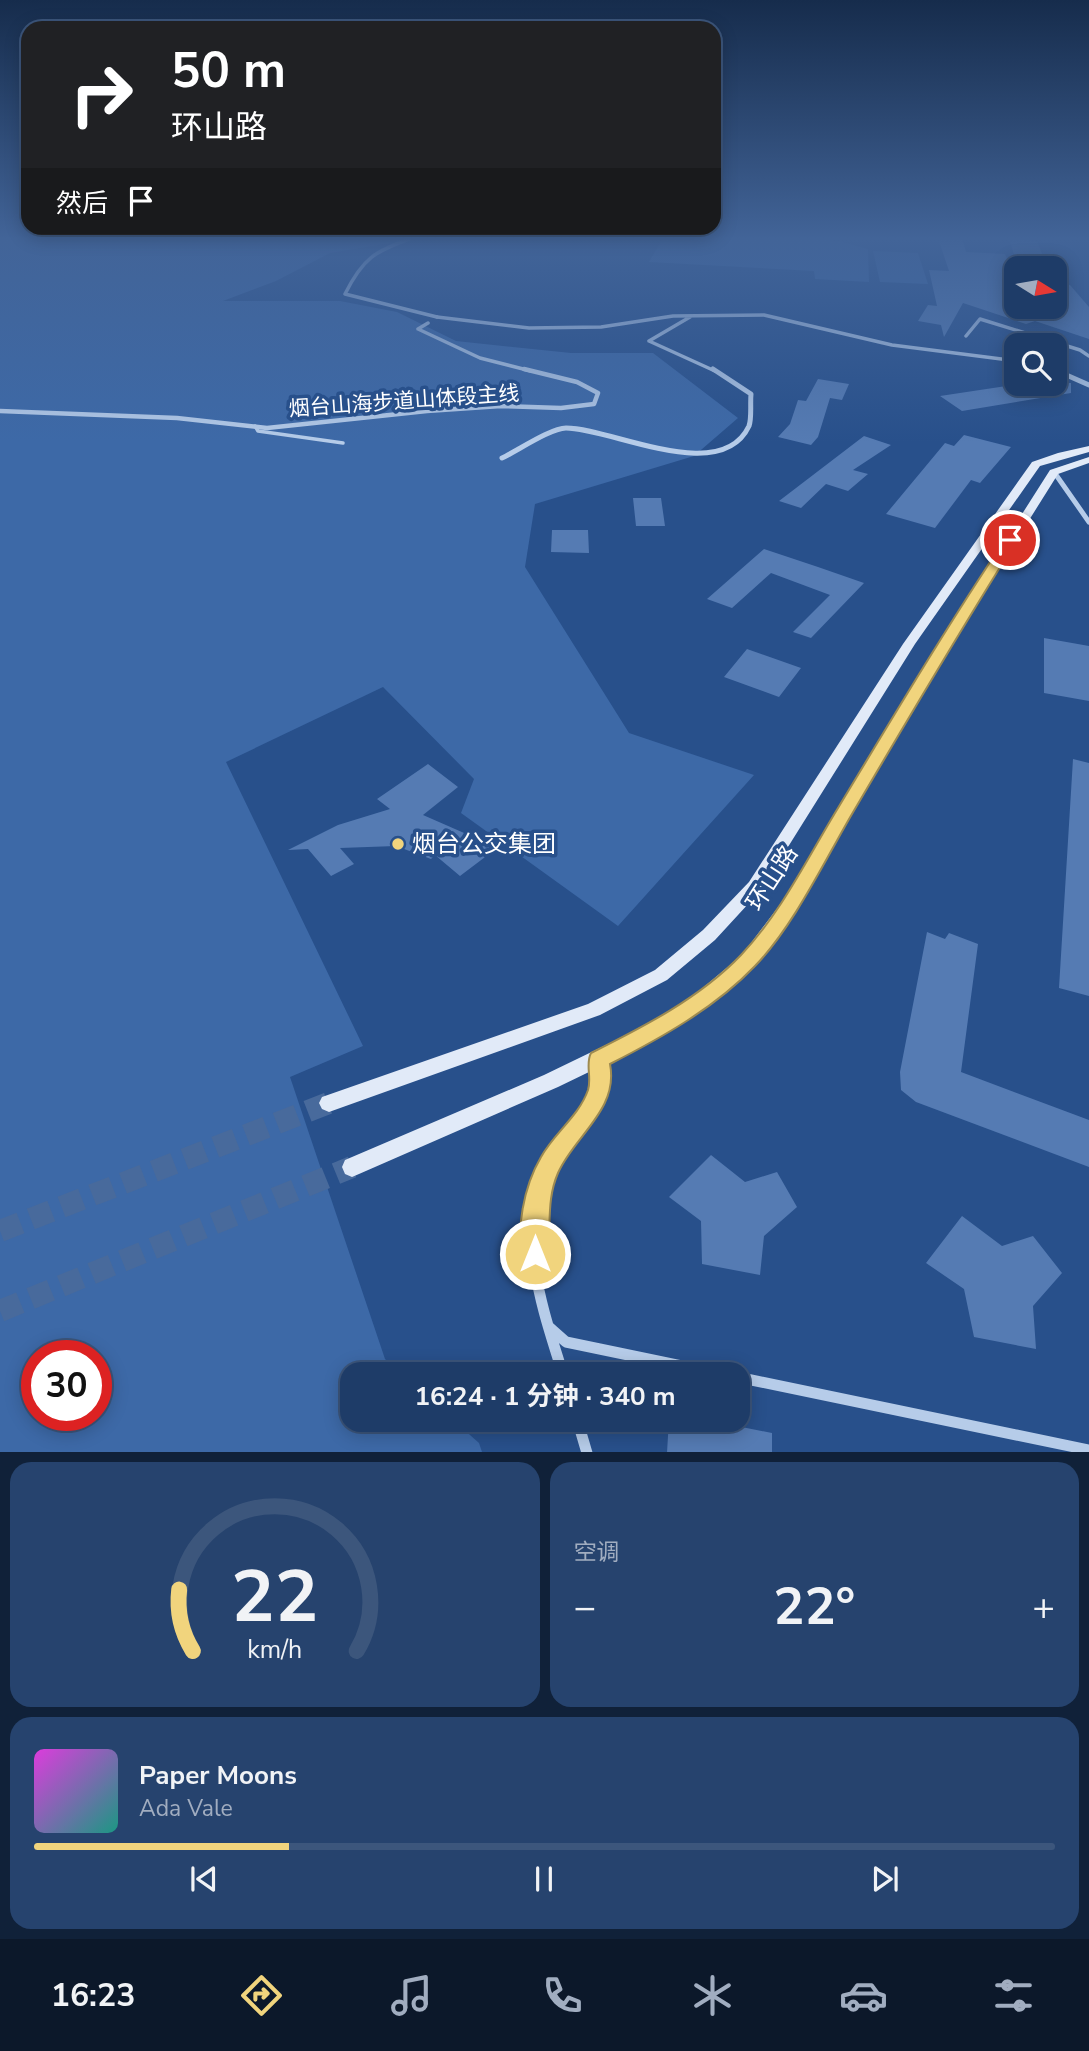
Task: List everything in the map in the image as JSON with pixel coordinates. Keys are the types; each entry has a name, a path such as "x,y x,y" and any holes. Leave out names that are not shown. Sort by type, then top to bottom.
{"main road":[{"name":"环山路","path":"329,1103 594,1010 661,975 709,935 755,886 909,644 1036,464 1061,455 1089,450"},
{"path":"1054,472 1089,460"},
{"name":"环山路","path":"352,1167 644,1037 692,1007 748,960 790,903 939,654 1054,472"}],"street":[{"path":"392,306 437,317 529,328 601,327 730,313 764,315 891,345 1004,358"},
{"path":"502,458 563,428 605,434 653,450 696,453 730,447 749,426 751,394 708,366 649,341 691,316"},
{"path":"966,335 981,319 1080,350 1089,356"},
{"name":"烟台山海步道山体段主线","path":"0,411 177,418 267,428 427,411 501,406 561,408 594,404 598,393 577,382 480,358 418,329 428,323"},
{"path":"1067,375 1089,385"},
{"path":"1054,472 1089,522"},
{"path":"559,1362 547,1326 536,1273 533,1235 535,1210 550,1164 583,1120 599,1091 601,1076 598,1059"},
{"path":"547,1326 566,1342 662,1362"},
{"path":"750,1380 1089,1450"},
{"path":"581,1432 587,1452"}],"lane":[{"path":"255,426 258,431 271,434 343,443"}],"shaded area":[{"path":"0,306 365,306 397,312 456,341 571,353 653,353 738,418 694,456 535,504 525,567 629,733 754,775 618,926 461,813 474,779 383,687 226,762 363,1046 290,1077 388,1362 340,1362 340,1432 467,1432 479,1443 482,1452 0,1452"}],"building":[{"path":"928,306 961,306 944,337 941,325 918,321"},
{"path":"971,306 1004,306 1004,317"},
{"path":"1068,306 1088,306 1089,339 1035,321 1026,324 1011,319 1067,319"},
{"path":"818,379 849,384 842,400 830,398 818,437 811,445 778,437 790,424 798,400 806,401"},
{"path":"1067,383 1071,383 1071,393 1067,394"},
{"path":"1004,386 1004,396 1053,396 962,411 940,396"},
{"path":"964,435 1011,447 980,483 971,480 935,528 886,514 945,443 954,446"},
{"path":"864,436 891,445 853,470 868,474 848,491 826,484 801,508 779,501"},
{"path":"633,498 661,498 665,526 636,526"},
{"path":"552,530 588,530 589,553 551,552"},
{"path":"764,549 864,583 811,638 793,632 830,595 771,573 732,608 707,599"},
{"path":"1044,638 1089,646 1089,701 1044,693"},
{"path":"747,649 801,668 779,697 724,677"},
{"path":"1073,759 1089,763 1089,996 1059,988"},
{"name":"烟台公交集团","path":"428,764 458,787 423,815 471,836 476,834 497,848 460,876 435,855 431,859 396,846 340,848 354,864 331,876 308,849 288,850 338,825 390,809 377,799"},
{"path":"927,932 945,939 949,933 978,944 961,1072 1089,1120 1089,1167 916,1102 901,1090 900,1072"},
{"path":"711,1155 745,1182 777,1172 797,1207 764,1236 760,1275 702,1264 701,1221 669,1197"},
{"path":"962,1216 1002,1246 1033,1236 1062,1273 1033,1306 1036,1349 974,1337 964,1289 926,1263"},
{"path":"750,1429 772,1433 772,1452 667,1452 668,1432 750,1432"}],"tunnel":[{"path":"0,1231 329,1103"},
{"path":"0,1311 352,1167"}],"place":[{"name":"烟台公交集团","path":"398,844"}],"route":[{"path":"535,1254 535,1210 541,1186 550,1164 583,1120 599,1091 601,1076 598,1059 644,1037 692,1007 748,960 790,903 1010,540"}]}
